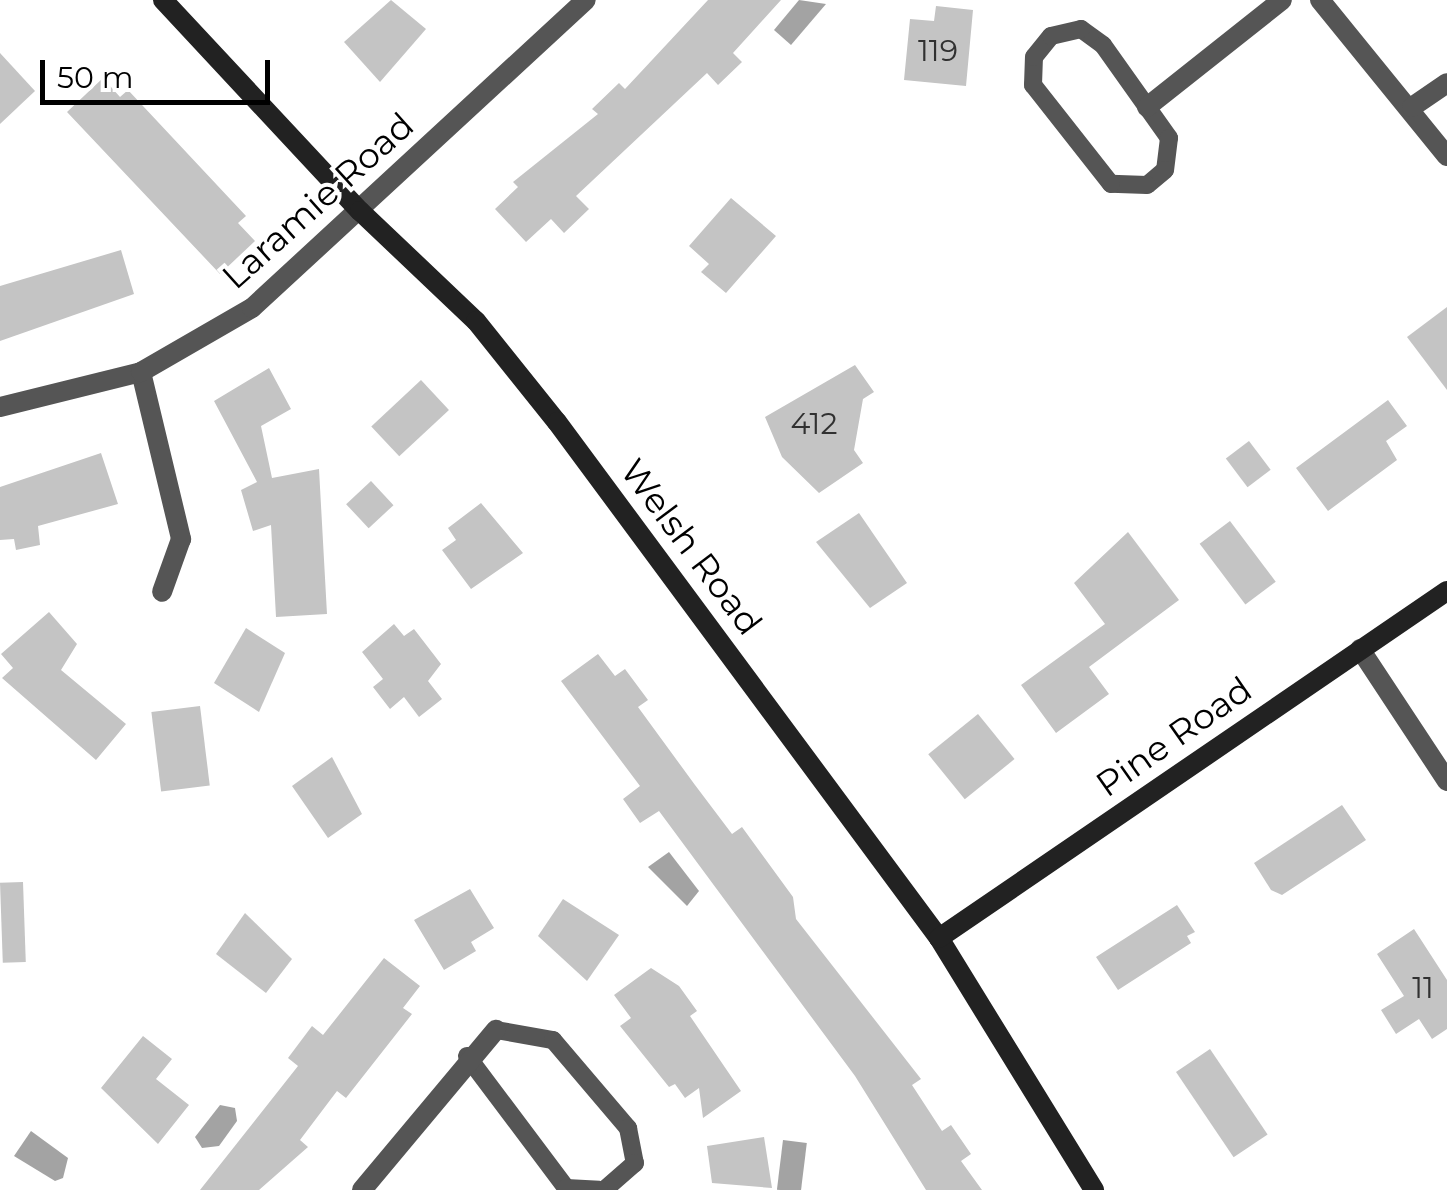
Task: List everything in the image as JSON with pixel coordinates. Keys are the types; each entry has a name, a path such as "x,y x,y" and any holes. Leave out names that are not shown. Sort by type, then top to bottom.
{"main road":[{"name":"Welsh Road","path":"163,0 360,211 476,321 557,422 938,938 1094,1190"},
{"name":"Pine Road","path":"938,938 1447,591"}],"street":[{"name":"Laramie Road","path":"0,407 141,372 252,308 586,0"},
{"path":"1147,107 1282,0"},
{"path":"1320,0 1412,107 1447,156"},
{"path":"1412,107 1447,83"},
{"path":"141,372 180,539 162,592"},
{"path":"1360,649 1447,781"},
{"path":"362,1190 467,1056 496,1030"}],"lane":[{"path":"1081,29 1102,45 1147,107 1168,138 1165,170 1147,185 1112,184 1032,85 1034,57 1051,36 1081,29"},
{"path":"467,1056 566,1188 602,1190 635,1163 628,1128 552,1040 496,1030"}],"shaded area":[{"path":"799,0 826,4 791,45 774,30"},
{"path":"669,852 699,891 687,906 648,867"},
{"path":"220,1105 235,1108 237,1121 219,1146 202,1148 195,1137"},
{"path":"31,1131 68,1158 63,1178 55,1181 14,1156"},
{"path":"783,1140 807,1143 801,1190 777,1190"}],"building":[{"path":"391,0 426,29 380,82 344,42"},
{"path":"708,0 781,0 733,53 742,62 718,85 707,73 576,196 589,209 564,233 551,219 526,242 495,209 518,187 513,182 598,114 592,109 619,83 625,89"},
{"path":"936,6 973,10 966,86 904,80 910,19 934,21"},
{"path":"0,53 35,91 0,124"},
{"path":"103,78 120,97 128,90 246,216 238,223 255,241 220,274 67,112"},
{"path":"731,198 776,236 726,293 701,272 709,264 689,246"},
{"path":"121,250 134,294 0,341 0,286"},
{"path":"1447,307 1447,390 1407,337"},
{"path":"855,365 874,392 863,399 854,450 863,463 819,493 782,457 765,417"},
{"path":"269,368 291,409 261,426 272,478 319,469 327,614 276,617 271,525 253,531 241,490 257,482 214,401"},
{"path":"421,380 449,410 399,456 371,426"},
{"path":"1388,400 1407,426 1386,441 1397,460 1328,511 1296,468"},
{"path":"1249,441 1271,470 1248,487 1226,458"},
{"path":"101,453 118,504 38,526 40,545 16,550 14,539 0,540 0,487"},
{"path":"371,481 394,505 369,528 346,504"},
{"path":"481,503 523,553 471,589 442,550 456,540 448,528"},
{"path":"859,513 907,583 870,608 816,542"},
{"path":"1230,521 1276,582 1245,605 1200,544"},
{"path":"1128,532 1179,600 1089,667 1109,694 1056,733 1021,685 1105,624 1074,583"},
{"path":"49,612 77,644 61,670 126,724 96,760 2,678 13,668 1,654"},
{"path":"394,624 404,636 414,629 441,664 428,681 442,699 419,717 404,697 390,709 373,687 383,679 362,652"},
{"path":"246,628 285,653 259,712 214,683"},
{"path":"598,654 615,676 625,669 648,700 638,707 695,785 732,834 742,827 793,897 796,919 921,1079 912,1085 942,1131 951,1125 971,1154 961,1161 982,1190 926,1190 855,1076 659,811 640,823 623,799 640,786 561,681"},
{"path":"200,706 210,785 161,791 151,712"},
{"path":"978,714 1015,759 965,799 928,754"},
{"path":"332,757 362,814 328,838 292,786"},
{"path":"1342,805 1366,840 1282,895 1271,890 1254,863"},
{"path":"23,882 26,962 3,963 0,883"},
{"path":"470,889 494,928 471,942 476,951 444,970 414,920"},
{"path":"563,899 619,935 587,981 538,936"},
{"path":"1177,905 1195,932 1187,936 1191,943 1118,990 1096,957"},
{"path":"245,913 292,959 266,993 216,954"},
{"path":"1414,929 1447,980 1447,1029 1432,1039 1419,1019 1396,1034 1381,1010 1404,996 1377,954"},
{"path":"384,958 420,986 403,1008 412,1014 346,1098 337,1091 300,1140 308,1147 259,1190 200,1190 298,1066 288,1058 312,1026 323,1035"},
{"path":"651,968 679,986 697,1011 690,1016 741,1091 703,1118 699,1088 685,1098 675,1084 669,1087 620,1026 631,1018 614,995"},
{"path":"143,1036 172,1059 156,1079 189,1105 158,1144 101,1088"},
{"path":"1210,1049 1268,1134 1234,1157 1176,1072"},
{"path":"764,1137 772,1188 712,1183 707,1146"}]}
